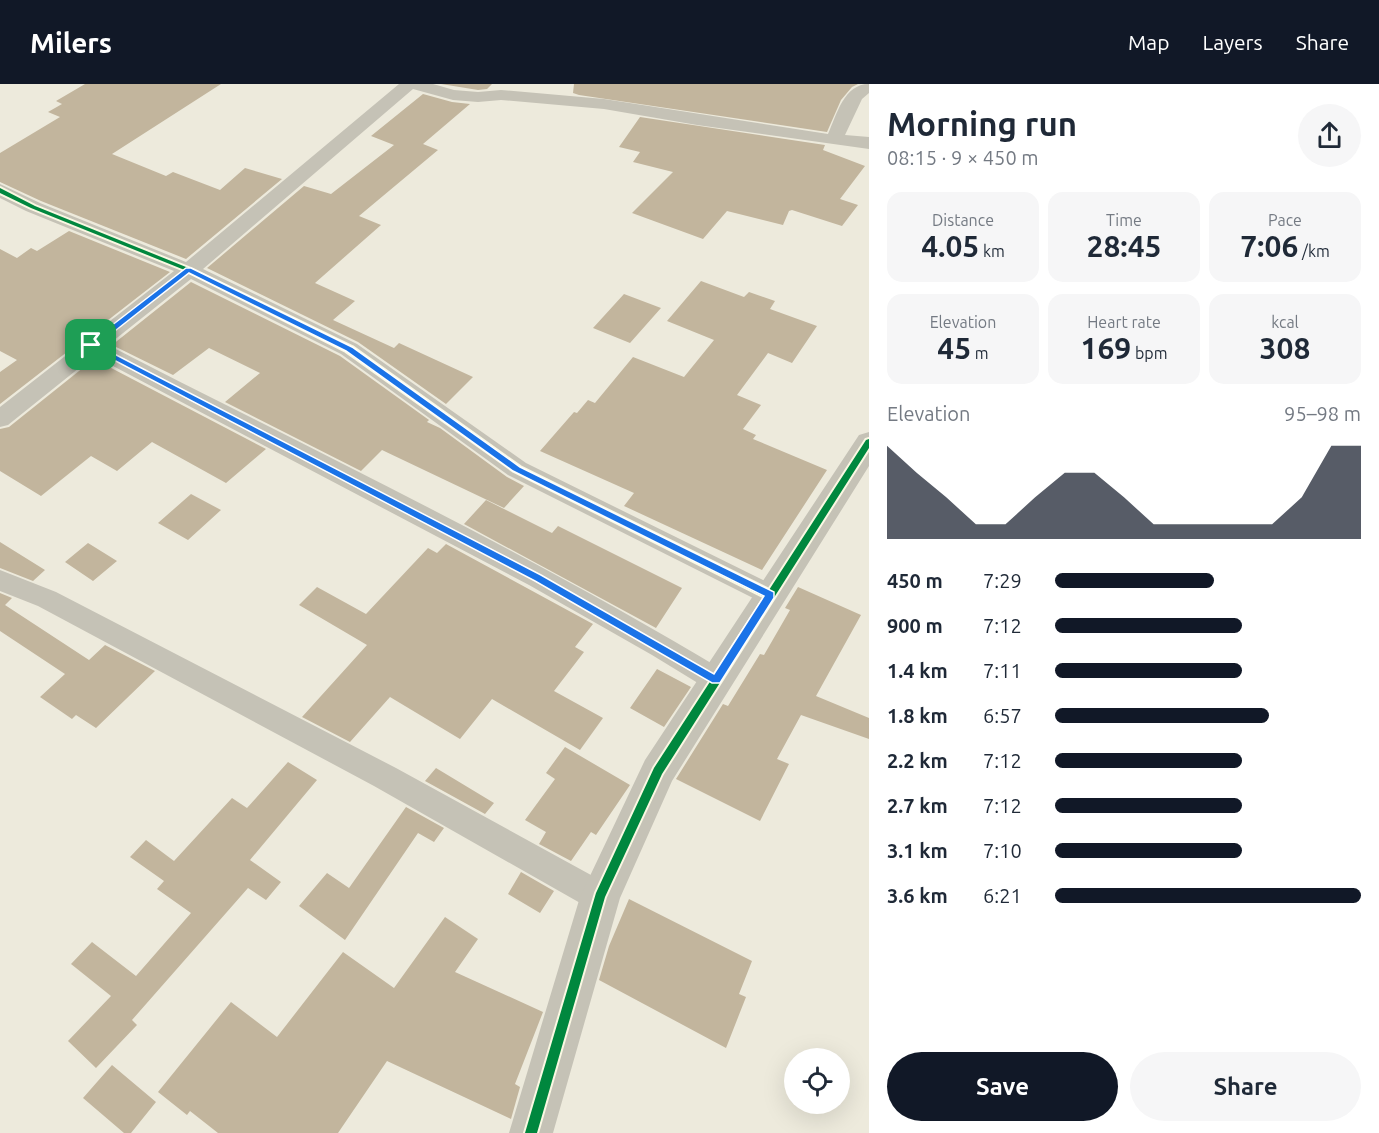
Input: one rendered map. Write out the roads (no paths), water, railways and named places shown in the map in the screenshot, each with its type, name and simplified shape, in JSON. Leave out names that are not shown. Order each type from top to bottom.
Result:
[{"type":"street","points":[[0,419],[189,270],[409,84]]},
{"type":"street","points":[[414,84],[453,95],[478,97],[501,95],[604,104],[834,140],[869,142]]},
{"type":"street","points":[[834,140],[854,96],[869,84]]},
{"type":"street","points":[[0,190],[33,207],[189,270],[349,349],[517,469],[770,595]]},
{"type":"street","points":[[91,345],[538,578],[716,680]]},
{"type":"street","points":[[531,1133],[600,897],[658,771],[869,442]]},
{"type":"street","points":[[0,580],[47,599],[385,777],[600,897]]}]
